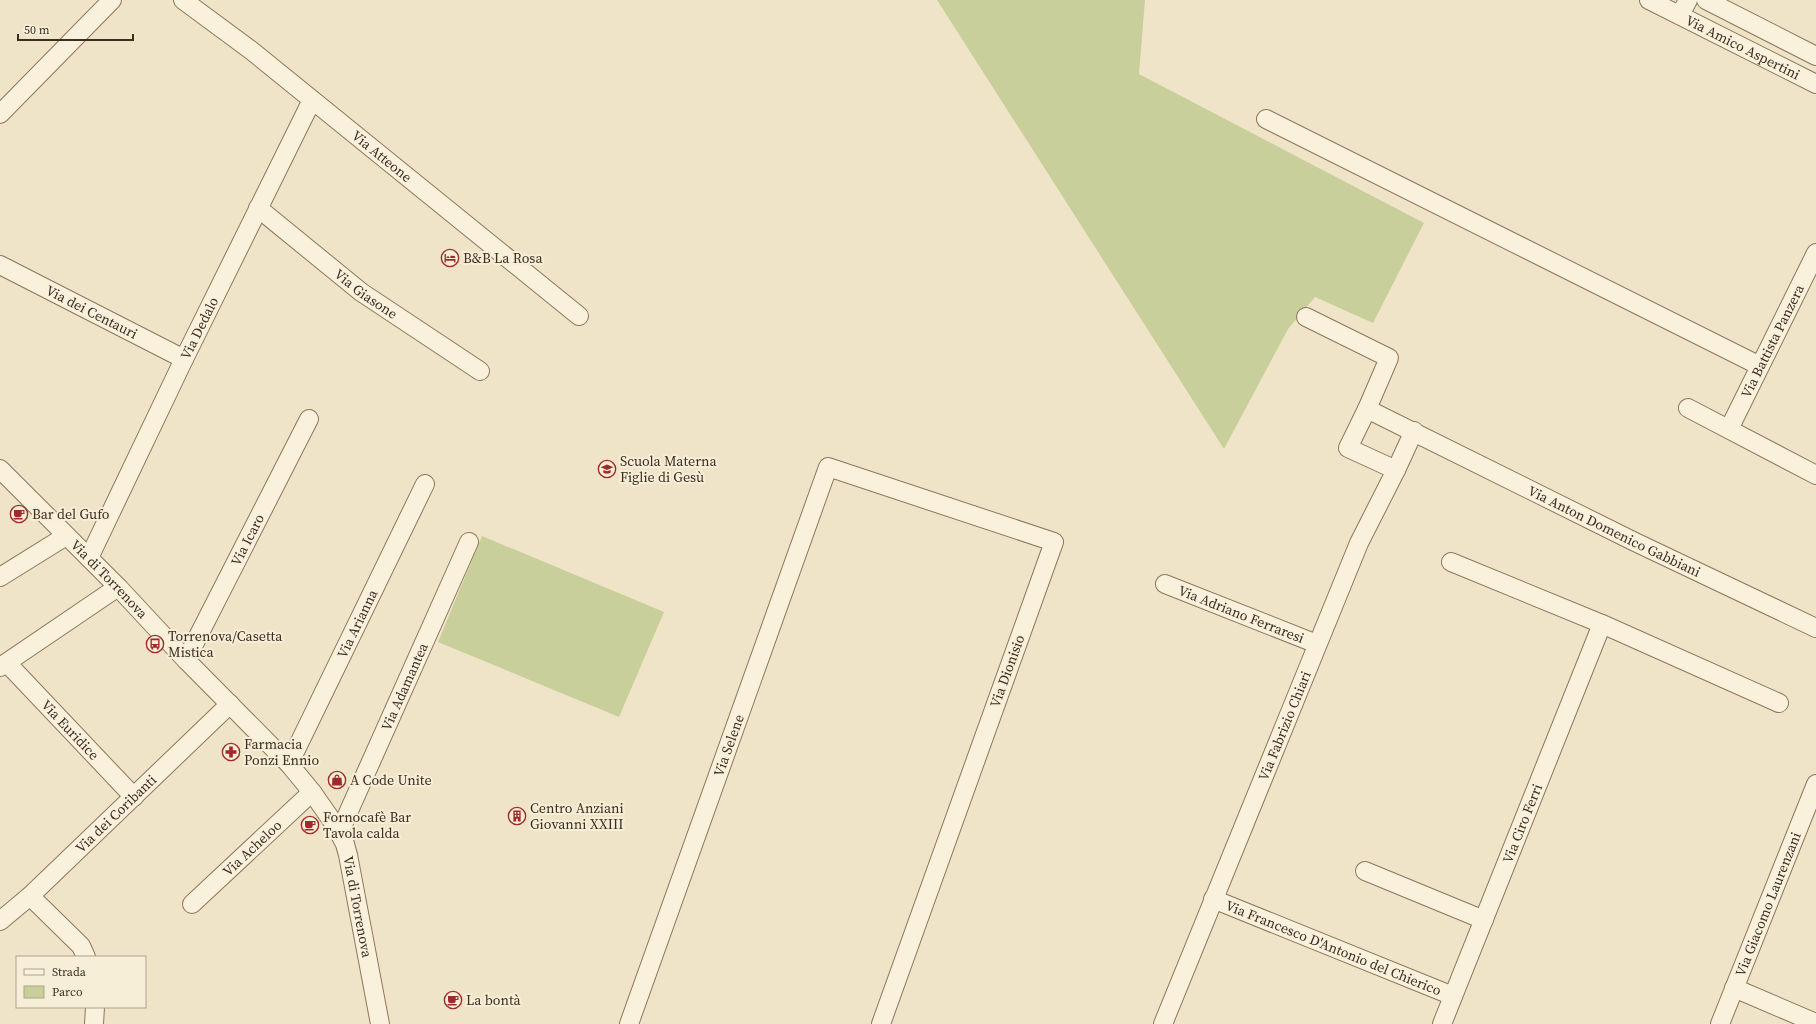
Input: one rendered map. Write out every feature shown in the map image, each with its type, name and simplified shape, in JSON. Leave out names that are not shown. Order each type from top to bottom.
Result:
[{"type":"street","points":[[0,114],[112,0]]},
{"type":"street","name":"Via Atteone","points":[[183,0],[252,50],[579,316]]},
{"type":"street","name":"Via Amico Aspertini","points":[[1649,0],[1684,8],[1816,84]]},
{"type":"street","points":[[1706,0],[1816,56]]},
{"type":"street","name":"Via Dedalo","points":[[89,558],[184,359],[312,100]]},
{"type":"street","points":[[1266,119],[1760,366]]},
{"type":"street","name":"Via Giasone","points":[[258,208],[361,292],[480,371]]},
{"type":"street","name":"Via Battista Panzera","points":[[1729,429],[1816,253]]},
{"type":"street","name":"Via dei Centauri","points":[[0,265],[184,359]]},
{"type":"street","points":[[1306,317],[1389,358],[1348,448],[1396,470]]},
{"type":"street","points":[[1688,408],[1816,475]]},
{"type":"street","name":"Via Anton Domenico Gabbiani","points":[[1367,409],[1628,538],[1816,628]]},
{"type":"street","name":"Via Icaro","points":[[186,660],[309,419]]},
{"type":"street","name":"Via Fabrizio Chiari","points":[[1163,1024],[1359,543],[1414,431]]},
{"type":"street","name":"Via Selene","points":[[629,1024],[828,467]]},
{"type":"street","name":"Via Dionisio","points":[[828,467],[1054,542],[881,1024]]},
{"type":"street","name":"Via di Torrenova","points":[[0,469],[118,587],[186,660],[288,764],[312,792],[340,832],[348,855],[380,1024]]},
{"type":"street","name":"Via Arianna","points":[[288,764],[425,484]]},
{"type":"street","points":[[0,577],[66,536]]},
{"type":"street","name":"Via Adamantea","points":[[340,832],[469,542]]},
{"type":"street","points":[[1451,562],[1602,624],[1779,703]]},
{"type":"street","name":"Via Adriano Ferraresi","points":[[1165,584],[1317,644]]},
{"type":"street","points":[[3,665],[118,587]]},
{"type":"street","name":"Via Ciro Ferri","points":[[1442,1024],[1602,624]]},
{"type":"street","name":"Via Euridice","points":[[3,665],[134,797]]},
{"type":"street","name":"Via dei Coribanti","points":[[0,921],[30,896],[230,704]]},
{"type":"street","name":"Via Giacomo Laurenzani","points":[[1720,1024],[1816,784]]},
{"type":"street","name":"Via Acheloo","points":[[192,904],[312,792]]},
{"type":"street","points":[[1365,871],[1484,920]]},
{"type":"street","points":[[30,896],[81,946],[86,956]]},
{"type":"street","name":"Via Francesco D'Antonio del Chierico","points":[[1213,899],[1453,996]]},
{"type":"street","points":[[1734,988],[1816,1023]]},
{"type":"street","points":[[94,1024],[95,1008]]},
{"type":"green space","points":[[937,0],[1145,0],[1139,74],[1424,223],[1373,323],[1315,297],[1288,329],[1224,449]]},
{"type":"green space","points":[[482,536],[664,612],[619,717],[438,642]]},
{"type":"place","name":"B&B La Rosa","points":[[450,258]]},
{"type":"place","name":"Scuola Materna Figlie di Gesù","points":[[607,469]]},
{"type":"place","name":"Bar del Gufo","points":[[19,514]]},
{"type":"place","name":"Torrenova/Casetta Mistica","points":[[155,644]]},
{"type":"place","name":"Farmacia Ponzi Ennio","points":[[231,752]]},
{"type":"place","name":"A Code Unite","points":[[337,780]]},
{"type":"place","name":"Centro Anziani Giovanni XXIII","points":[[517,816]]},
{"type":"place","name":"Fornocafè Bar Tavola calda","points":[[310,825]]},
{"type":"place","name":"La bontà","points":[[453,1000]]}]
